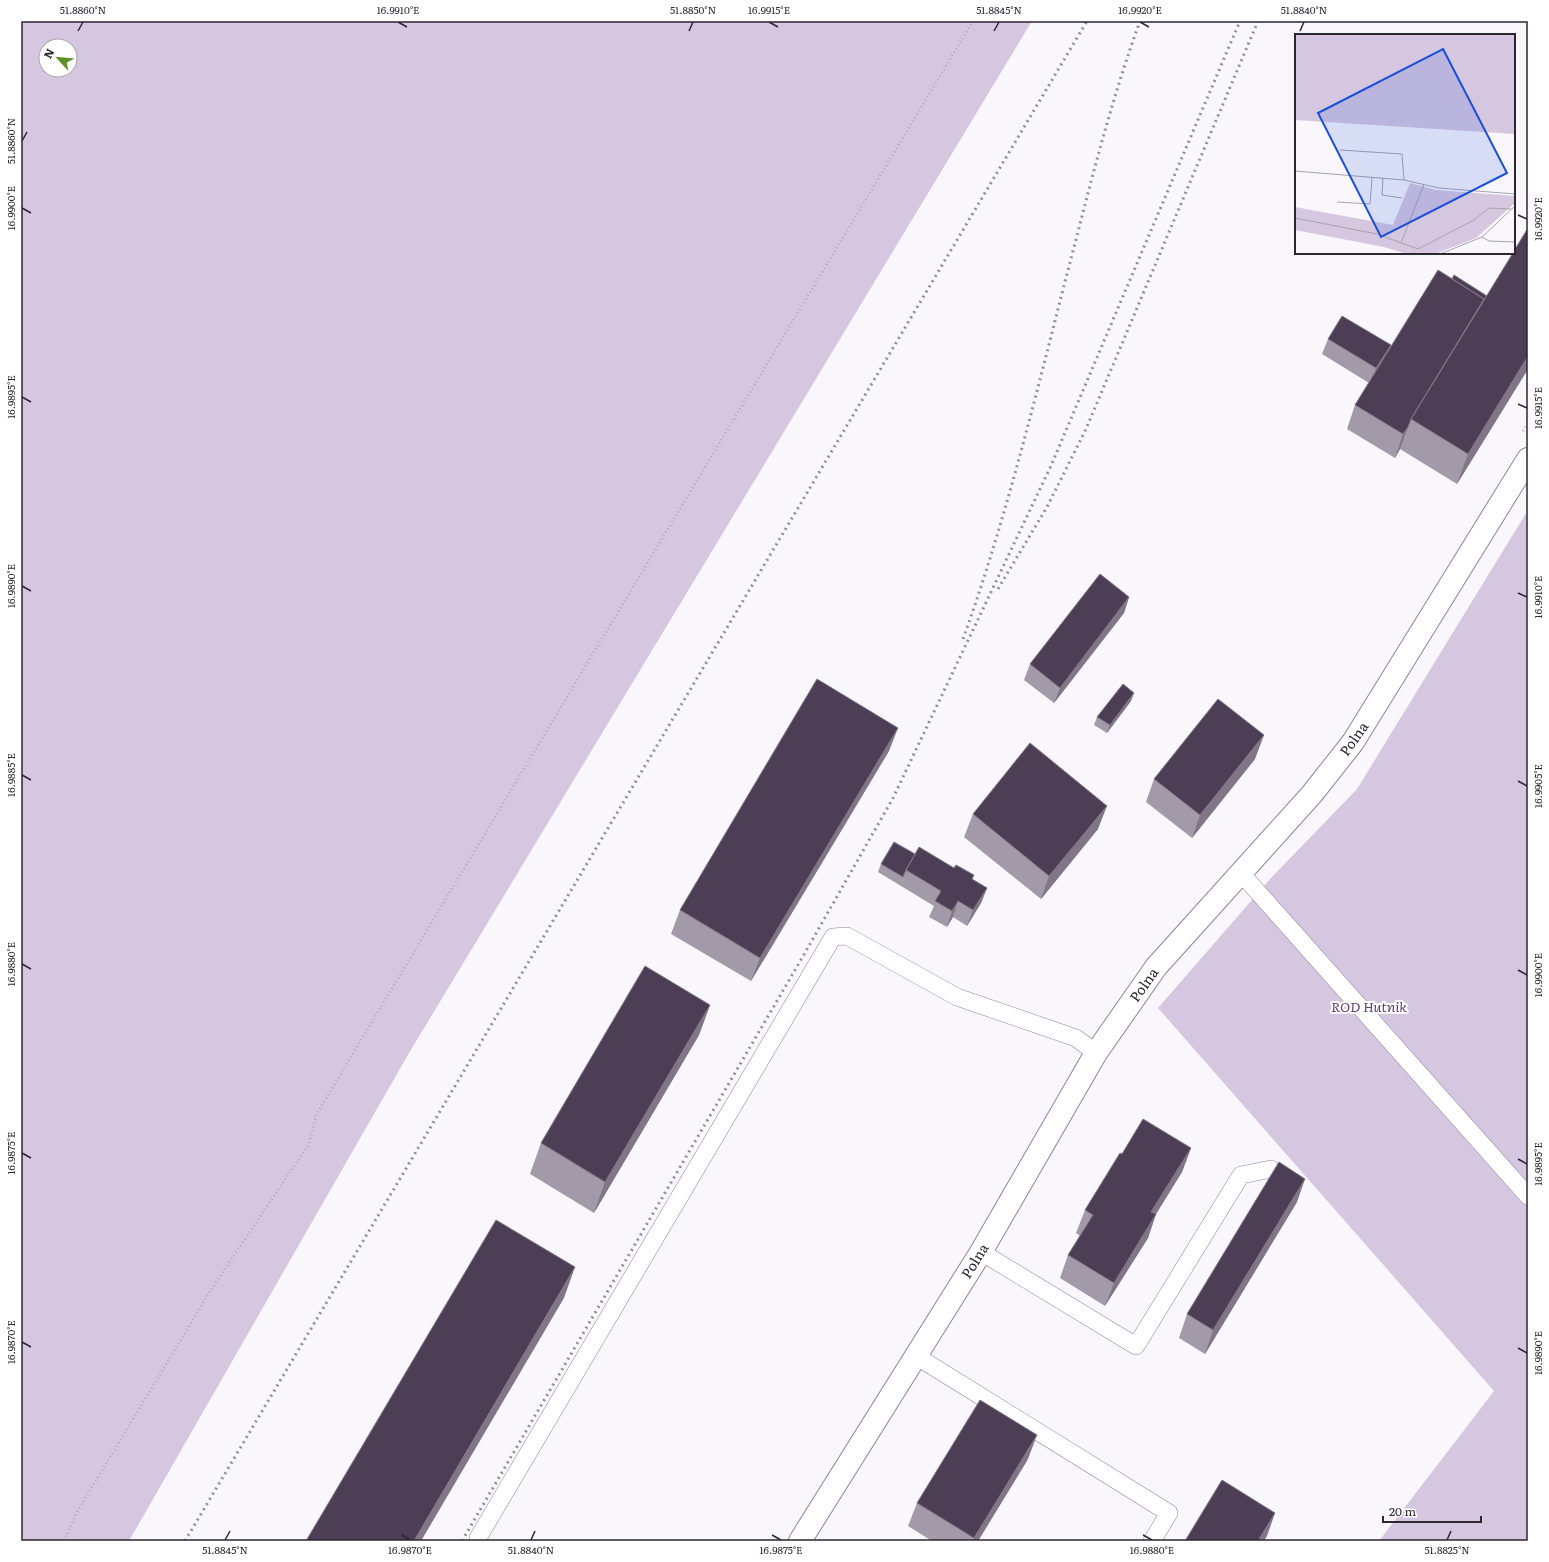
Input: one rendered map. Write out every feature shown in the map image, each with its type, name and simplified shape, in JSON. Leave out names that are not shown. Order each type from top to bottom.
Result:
[{"type":"street","name":"Polna","points":[[800,1541],[981,1252],[1096,1053],[1156,966],[1312,794],[1353,742],[1528,459]]},
{"type":"lane","points":[[1240,872],[1528,1196]]},
{"type":"lane","points":[[478,1538],[833,937],[847,936],[957,997],[1076,1038],[1096,1053]]},
{"type":"lane","points":[[981,1252],[1136,1346],[1241,1175],[1271,1169]]},
{"type":"lane","points":[[916,1356],[1169,1513],[1152,1541]]},
{"type":"path","points":[[64,1541],[77,1512],[209,1294],[309,1144],[316,1115],[973,21]]},
{"type":"green space","points":[[21,21],[1032,21],[409,1053],[129,1541],[21,1541]]},
{"type":"green space","name":"ROD Hutnik","points":[[1528,510],[1528,1541],[1379,1541],[1494,1391],[1158,1008],[1271,878],[1357,789]]},
{"type":"building","points":[[1528,228],[1528,356],[1468,454],[1411,419],[1512,254],[1515,254],[1515,249]]},
{"type":"building","points":[[1438,270],[1484,299],[1403,434],[1355,405]]},
{"type":"building","points":[[1454,275],[1487,296],[1484,299],[1452,279]]},
{"type":"building","points":[[1342,316],[1391,345],[1376,368],[1328,339]]},
{"type":"building","points":[[1100,574],[1129,597],[1060,688],[1030,664]]},
{"type":"building","points":[[817,679],[898,728],[760,958],[680,910]]},
{"type":"building","points":[[1123,684],[1134,693],[1110,725],[1097,717]]},
{"type":"building","points":[[1218,699],[1264,735],[1200,815],[1154,779]]},
{"type":"building","points":[[1030,743],[1107,806],[1049,876],[973,814]]},
{"type":"building","points":[[894,842],[915,854],[903,877],[881,864]]},
{"type":"building","points":[[919,847],[954,868],[956,865],[974,875],[972,879],[987,888],[973,910],[958,901],[952,911],[935,901],[941,891],[906,870]]},
{"type":"building","points":[[645,966],[710,1005],[605,1182],[541,1143]]},
{"type":"building","points":[[1143,1119],[1191,1148],[1151,1212],[1156,1214],[1114,1283],[1068,1255],[1093,1215],[1085,1210]]},
{"type":"building","points":[[1279,1162],[1305,1179],[1213,1330],[1187,1314]]},
{"type":"building","points":[[496,1220],[575,1267],[414,1541],[306,1541]]},
{"type":"building","points":[[980,1400],[1037,1435],[974,1538],[917,1503]]},
{"type":"building","points":[[1222,1480],[1275,1513],[1258,1541],[1185,1541]]},
{"type":"railway","points":[[185,1541],[1087,21]]},
{"type":"railway","points":[[963,639],[1011,488],[1099,152],[1122,73],[1140,21]]},
{"type":"railway","points":[[462,1541],[802,958],[893,798],[1050,468],[1240,21]]},
{"type":"railway","points":[[998,589],[1047,507],[1086,429],[1258,21]]}]
